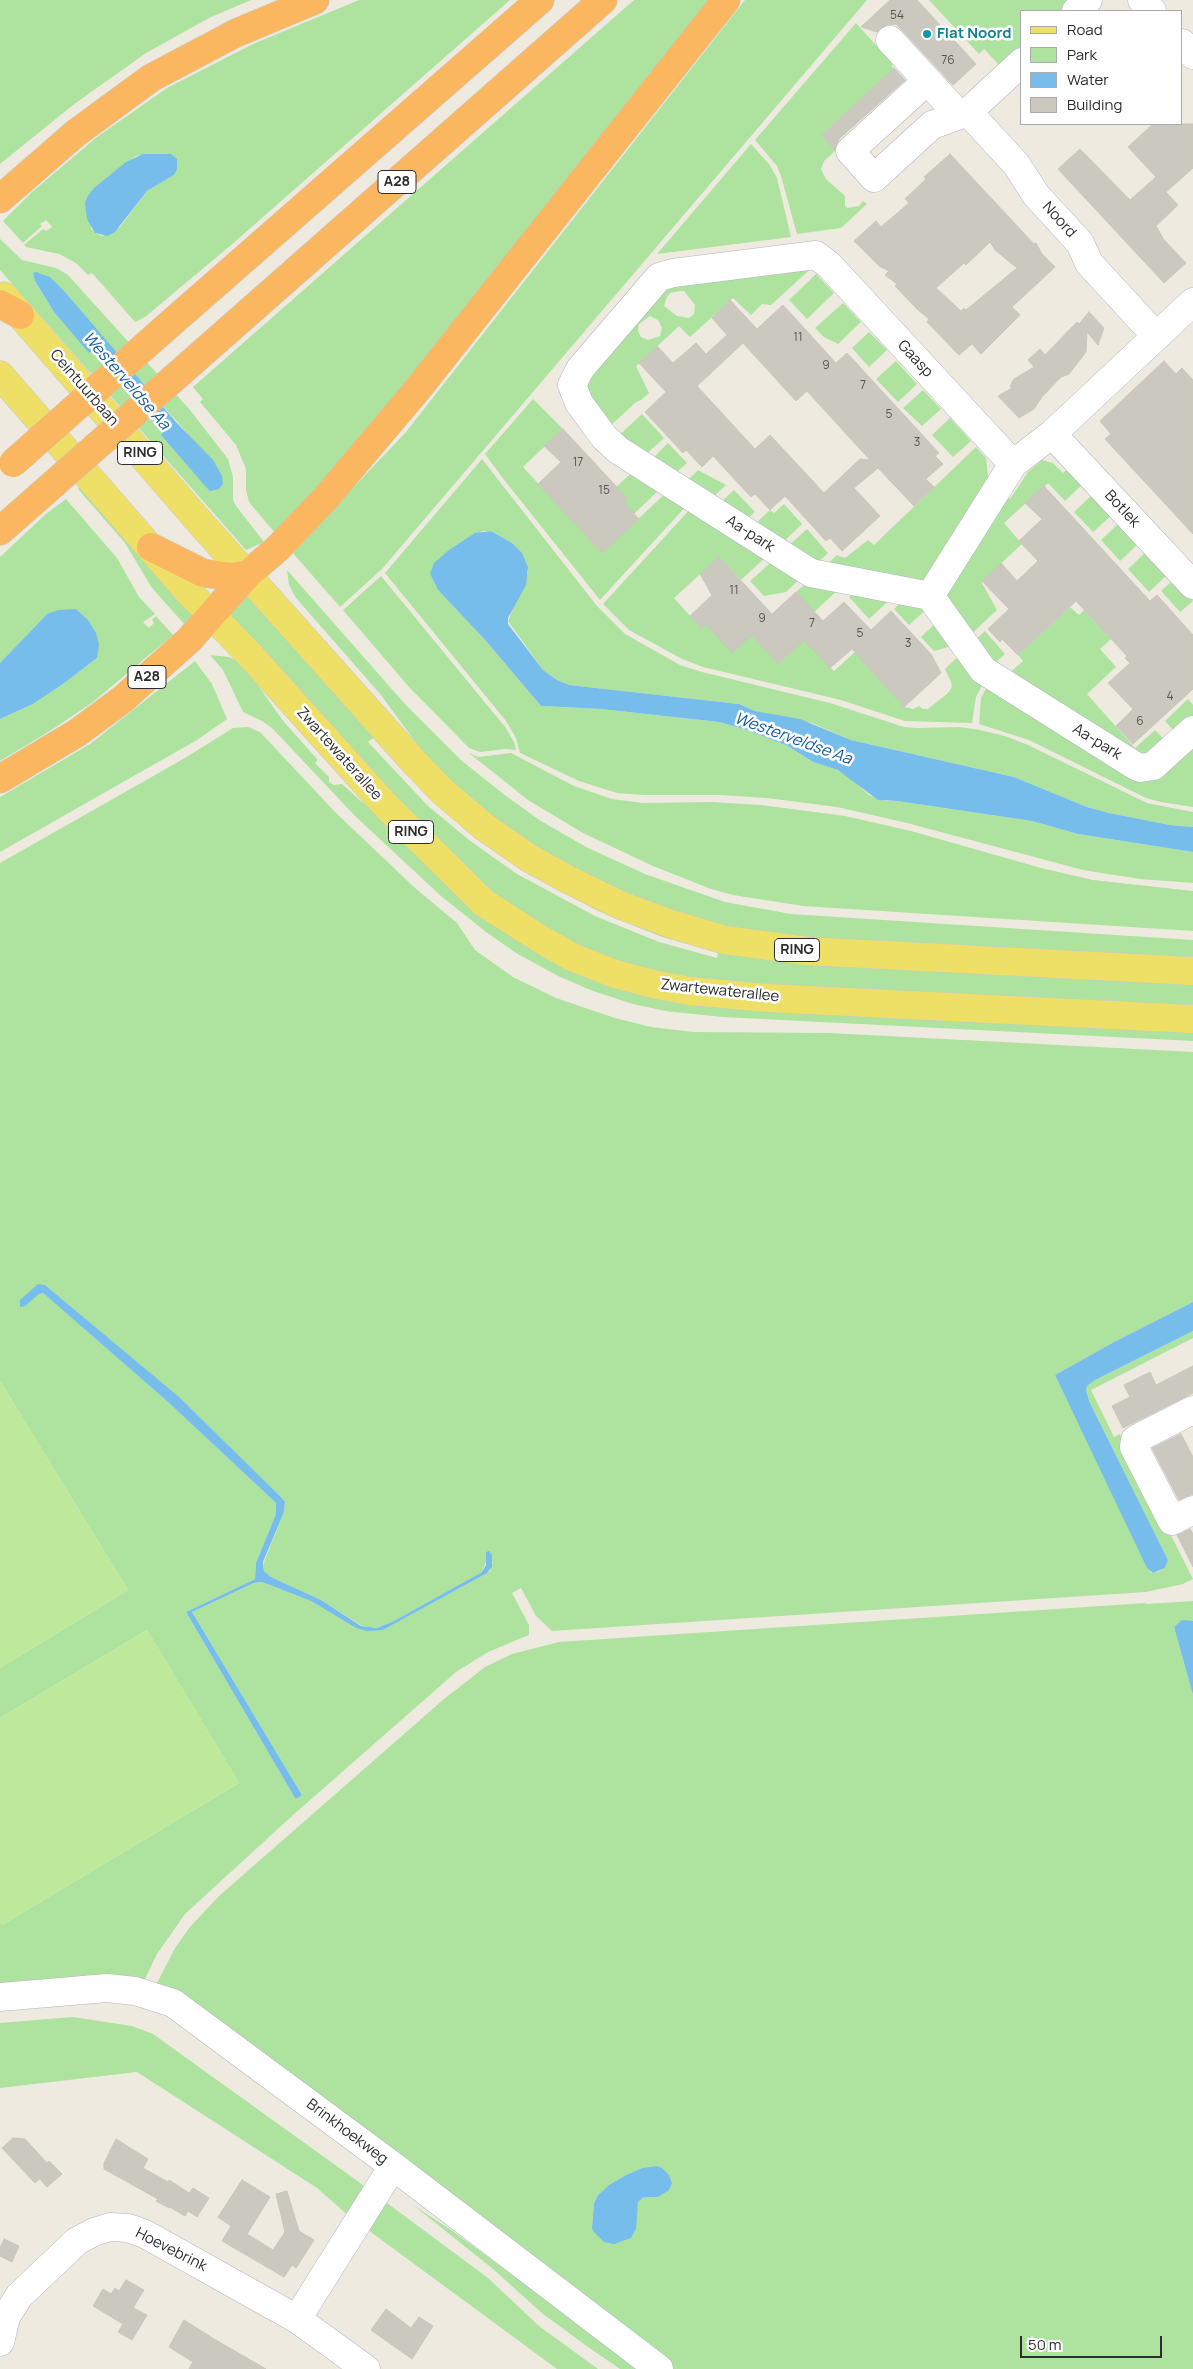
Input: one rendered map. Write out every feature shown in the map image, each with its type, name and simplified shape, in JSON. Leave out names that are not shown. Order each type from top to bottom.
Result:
[{"type":"highway","points":[[0,199],[76,133],[151,78],[236,33],[315,0]]},
{"type":"highway","name":"A28","points":[[6,468],[540,0]]},
{"type":"highway","name":"A28","points":[[0,531],[603,0]]},
{"type":"highway","name":"A28","points":[[0,779],[77,733],[124,699],[189,640],[248,574],[277,549],[370,448],[726,0]]},
{"type":"highway","points":[[151,547],[203,572],[231,577],[248,574]]},
{"type":"main road","name":"Ceintuurbaan","points":[[0,292],[10,310],[248,574]]},
{"type":"main road","name":"RING","points":[[0,375],[211,615]]},
{"type":"main road","name":"RING","points":[[248,574],[388,734],[459,807],[529,858],[568,880],[620,905],[671,924],[725,940],[807,952],[1193,971]]},
{"type":"main road","name":"Zwartewaterallee","points":[[211,615],[386,806],[466,887],[504,918],[572,957],[615,974],[657,985],[719,994],[1193,1019]]},
{"type":"street","points":[[1077,10],[1088,0]]},
{"type":"street","points":[[1142,0],[1151,10]]},
{"type":"street","name":"Noord","points":[[890,40],[963,114],[1016,164],[1036,195],[1080,243],[1089,263],[1156,336]]},
{"type":"street","points":[[1183,44],[1193,55]]},
{"type":"street","points":[[918,89],[850,151],[874,178],[932,126],[963,114],[1020,64]]},
{"type":"street","name":"Gaasp","points":[[816,255],[829,265],[1013,464]]},
{"type":"street","name":"Aa-park","points":[[816,255],[683,272],[659,277],[580,369],[572,381],[574,395],[604,437],[618,450],[811,573],[930,596],[983,670],[1134,765],[1140,768],[1153,766],[1193,730]]},
{"type":"street","points":[[930,596],[1013,464],[1052,434],[1156,336],[1189,314]]},
{"type":"street","name":"Botlek","points":[[1052,434],[1193,585]]},
{"type":"street","points":[[1193,1410],[1135,1440],[1134,1447],[1172,1521],[1193,1510]]},
{"type":"street","name":"Brinkhoekweg","points":[[0,1997],[108,1988],[135,1991],[173,2003],[393,2166],[659,2369]]},
{"type":"street","points":[[297,2319],[393,2166]]},
{"type":"street","name":"Hoevebrink","points":[[0,2342],[6,2317],[19,2296],[77,2241],[94,2232],[110,2227],[128,2228],[145,2234],[297,2319],[366,2369]]},
{"type":"green space","points":[[0,0],[251,0],[209,18],[146,53],[73,105],[0,164]]},
{"type":"green space","points":[[359,0],[510,0],[230,246],[145,317],[135,322],[92,273],[88,275],[76,263],[59,254],[24,245],[43,229],[46,231],[52,227],[46,220],[23,243],[3,221],[32,192],[97,137],[167,88],[253,44]],"holes":[[[160,154],[174,175],[147,191],[120,227],[102,236],[95,233],[91,228],[105,180],[136,156]]]},
{"type":"green space","points":[[634,0],[718,0],[354,450],[275,533],[249,502],[246,490],[246,469],[236,445],[200,402],[203,399],[193,387]]},
{"type":"green space","points":[[745,0],[867,0],[382,569],[340,607],[292,552],[406,432]]},
{"type":"green space","points":[[929,0],[1077,0],[1065,10],[1020,10],[1020,52],[1002,68],[984,49],[979,54]]},
{"type":"green space","points":[[856,23],[883,53],[896,62],[892,65],[893,69],[822,135],[836,150],[824,161],[821,169],[826,179],[845,196],[845,206],[847,208],[859,206],[863,201],[867,204],[841,228],[797,234],[777,166],[755,140]]},
{"type":"green space","points":[[751,144],[769,164],[777,178],[791,237],[657,254]]},
{"type":"green space","points":[[0,239],[22,260],[56,268],[68,275],[190,410],[228,459],[233,477],[233,500],[264,542],[246,550],[0,270]],"holes":[[[35,281],[66,293],[106,342],[187,433],[211,491],[161,435],[163,433],[54,312]]]},
{"type":"green space","points":[[816,264],[771,305],[762,304],[751,315],[733,298],[690,337],[679,326],[636,366],[649,393],[636,402],[607,429],[582,378],[659,285]],"holes":[[[684,291],[695,305],[694,314],[689,318],[677,316],[664,306],[670,293]],[[650,316],[658,320],[662,328],[660,336],[648,340],[641,337],[638,331],[639,324]]]},
{"type":"green space","points":[[816,274],[834,293],[807,319],[789,300]]},
{"type":"green space","points":[[843,303],[861,322],[838,344],[824,337],[815,328]]},
{"type":"green space","points":[[869,332],[887,350],[869,367],[852,348]]},
{"type":"green space","points":[[896,361],[917,384],[898,402],[876,379]]},
{"type":"green space","points":[[923,390],[941,409],[922,426],[903,408]]},
{"type":"green space","points":[[533,399],[563,429],[523,467],[602,553],[669,490],[689,503],[600,600],[485,454]]},
{"type":"green space","points":[[642,414],[664,438],[643,457],[615,439]]},
{"type":"green space","points":[[950,418],[971,441],[953,457],[932,435]]},
{"type":"green space","points":[[668,443],[687,463],[672,476],[649,462]]},
{"type":"green space","points":[[976,447],[986,458],[988,477],[995,482],[928,581],[822,569],[837,555],[845,558],[868,540],[874,545]]},
{"type":"green space","points":[[482,459],[597,606],[625,634],[680,665],[830,703],[904,727],[959,727],[1005,736],[1028,745],[1147,803],[1193,812],[1193,827],[1170,825],[1109,813],[1087,807],[1014,777],[851,740],[812,723],[755,711],[739,704],[568,685],[543,670],[508,621],[528,572],[527,564],[512,543],[491,531],[483,531],[449,550],[430,574],[438,590],[486,641],[541,706],[601,709],[719,722],[747,730],[788,746],[813,762],[838,770],[869,795],[885,801],[897,801],[1032,821],[1078,834],[1193,852],[1193,883],[1140,879],[1083,870],[907,823],[837,807],[767,798],[720,795],[617,793],[579,781],[520,753],[516,738],[506,721],[385,573]]},
{"type":"green space","points":[[1042,460],[1053,463],[1063,473],[1069,467],[1084,483],[1065,501],[1048,483],[1004,523],[1022,544],[983,580],[982,583],[997,610],[968,637],[943,592],[1003,495],[1010,499],[1028,472]]},
{"type":"green space","points":[[636,469],[663,486],[634,514],[624,503],[628,499],[616,487]]},
{"type":"green space","points":[[698,470],[726,485],[710,500],[684,484]]},
{"type":"green space","points":[[84,484],[197,614],[185,625],[152,588],[125,543],[78,489]]},
{"type":"green space","points":[[734,490],[755,512],[744,522],[718,505]]},
{"type":"green space","points":[[1093,494],[1113,514],[1093,532],[1074,512]]},
{"type":"green space","points":[[66,499],[117,558],[139,597],[155,614],[143,622],[149,628],[154,623],[152,620],[156,616],[173,635],[93,702],[0,761],[0,719],[33,704],[97,658],[47,614],[0,663],[0,557],[46,514]]},
{"type":"green space","points":[[784,504],[802,524],[780,545],[752,527],[770,510],[774,513]]},
{"type":"green space","points":[[693,506],[769,554],[741,580],[719,557],[674,598],[701,628],[706,623],[752,635],[778,664],[804,639],[834,671],[855,652],[904,707],[913,709],[919,706],[923,709],[928,709],[948,693],[952,687],[945,669],[962,653],[985,680],[976,697],[972,723],[905,721],[841,700],[703,667],[682,659],[629,630],[603,604]]},
{"type":"green space","points":[[1120,522],[1139,543],[1120,561],[1101,540]]},
{"type":"green space","points":[[807,529],[828,553],[814,566],[786,548]]},
{"type":"green space","points":[[1147,551],[1168,574],[1149,592],[1128,569]]},
{"type":"green space","points":[[776,558],[803,576],[786,592],[764,596],[750,581]]},
{"type":"green space","points":[[287,570],[405,704],[462,761],[541,821],[586,847],[645,874],[725,902],[791,914],[1193,940],[1193,960],[774,938],[668,913],[560,865],[479,809],[422,751],[381,695],[296,598],[289,585]]},
{"type":"green space","points":[[381,576],[506,728],[515,744],[516,750],[506,749],[480,752],[469,748],[409,687],[343,610]]},
{"type":"green space","points":[[811,579],[842,586],[810,616],[796,592]]},
{"type":"green space","points":[[1173,580],[1193,601],[1180,612],[1161,591]]},
{"type":"green space","points":[[858,588],[895,595],[869,619],[849,597]]},
{"type":"green space","points":[[247,592],[371,729],[642,924],[1193,980],[1193,1008],[704,983],[602,958],[503,903],[452,859],[230,613]],"holes":[[[373,738],[431,800],[473,836],[520,869],[598,911],[662,937],[718,952],[717,958],[659,942],[595,916],[517,874],[469,840],[427,805],[368,742]]]},
{"type":"green space","points":[[906,597],[929,607],[909,625],[894,609]]},
{"type":"green space","points":[[1070,607],[1079,615],[1084,610],[1111,639],[1100,649],[1116,667],[1087,694],[1135,748],[1155,730],[1169,744],[1150,759],[1006,676],[1023,661],[1018,655]]},
{"type":"green space","points":[[939,620],[955,645],[934,651],[921,637]]},
{"type":"green space","points":[[985,631],[1005,654],[991,667],[971,644]]},
{"type":"green space","points":[[210,655],[229,657],[240,662],[284,722],[318,760],[315,763],[329,777],[329,782],[334,785],[342,784],[400,836],[571,966],[1193,1028],[1193,1041],[723,1017],[665,1011],[633,1004],[593,991],[560,977],[516,953],[441,896],[355,816],[272,728],[243,712],[223,670]]},
{"type":"green space","points":[[195,661],[212,684],[227,719],[197,740],[0,852],[0,797],[90,744]]},
{"type":"green space","points":[[989,683],[1126,771],[1193,741],[1193,807],[1146,798],[1029,740],[979,724],[981,698]]},
{"type":"green space","points":[[1188,699],[1193,705],[1193,721],[1178,735],[1165,721]]},
{"type":"green space","points":[[248,727],[260,732],[336,813],[415,888],[457,923],[475,950],[513,977],[556,998],[615,1018],[651,1027],[693,1032],[830,1033],[1193,1052],[1193,1302],[1114,1342],[1055,1375],[1151,1573],[1158,1572],[1163,1569],[1168,1560],[1090,1403],[1086,1391],[1087,1386],[1095,1380],[1193,1331],[1193,1338],[1091,1390],[1114,1437],[1120,1434],[1193,1579],[1183,1584],[1146,1592],[552,1631],[536,1616],[521,1588],[512,1593],[529,1625],[529,1635],[488,1652],[456,1672],[292,1816],[185,1914],[157,1954],[145,1979],[0,1989],[0,1922],[2,1925],[239,1783],[147,1630],[0,1718],[0,1668],[128,1590],[0,1381],[0,863],[185,758],[233,728]],"holes":[[[45,1285],[179,1398],[285,1503],[284,1512],[264,1562],[264,1571],[271,1577],[321,1600],[362,1626],[377,1628],[394,1621],[482,1572],[486,1562],[493,1562],[490,1571],[383,1630],[356,1628],[311,1601],[262,1582],[254,1583],[192,1612],[302,1795],[298,1798],[295,1798],[186,1612],[255,1579],[256,1563],[276,1514],[276,1503],[168,1402],[43,1293],[39,1294]]]},
{"type":"green space","points":[[469,753],[478,757],[511,753],[574,786],[612,799],[643,803],[712,802],[761,805],[845,816],[911,831],[1041,868],[1093,880],[1193,891],[1193,931],[803,906],[733,895],[711,889],[653,866],[583,833],[528,800]]},
{"type":"green space","points":[[0,1381],[128,1590],[0,1668]]},
{"type":"green space","points":[[1193,1601],[1193,1621],[1174,1627],[1193,1695],[1193,2369],[674,2369],[609,2318],[154,1989],[175,1948],[190,1927],[219,1896],[444,1699],[485,1667],[512,1654],[559,1642]],"holes":[[[656,2166],[658,2197],[644,2197],[638,2202],[636,2211],[592,2228],[594,2203],[598,2195],[609,2185],[626,2175],[642,2168]]]},
{"type":"green space","points":[[147,1630],[239,1783],[2,1925],[0,1922],[0,1718]]},
{"type":"green space","points":[[73,2017],[132,2026],[153,2034],[363,2185],[365,2196],[350,2217],[317,2188],[137,2072],[0,2088],[0,2023]]},
{"type":"green space","points":[[387,2203],[488,2278],[539,2326],[598,2369],[557,2369],[364,2227]]},
{"type":"green space","points":[[413,2205],[451,2230],[641,2369],[620,2369],[588,2347],[543,2314],[493,2269]]},
{"type":"water","points":[[143,154],[171,154],[177,159],[177,169],[174,175],[147,191],[115,232],[108,236],[95,233],[87,219],[85,203],[87,197],[94,188],[126,162]]},
{"type":"water","name":"Westerveldse Aa","points":[[36,272],[50,277],[66,293],[176,422],[213,460],[222,476],[223,484],[219,489],[210,491],[206,487],[161,435],[163,432],[92,351],[89,353],[54,312],[35,281],[33,273]]},
{"type":"water","name":"Westerveldse Aa","points":[[491,531],[512,543],[522,553],[528,567],[526,585],[508,618],[508,624],[543,670],[557,680],[569,685],[739,704],[755,711],[800,719],[851,740],[1014,777],[1087,807],[1170,825],[1193,827],[1193,852],[1078,834],[1032,821],[897,801],[878,800],[838,770],[813,762],[788,746],[747,730],[719,722],[601,709],[541,706],[486,641],[438,590],[430,574],[434,563],[449,550],[475,533]]},
{"type":"water","points":[[76,609],[88,620],[96,633],[99,644],[97,658],[33,704],[0,719],[0,663],[47,614],[58,610]]},
{"type":"water","points":[[38,1284],[45,1285],[179,1397],[285,1502],[284,1512],[263,1562],[264,1571],[271,1577],[321,1600],[361,1626],[377,1628],[394,1621],[482,1572],[486,1565],[486,1552],[489,1551],[492,1555],[492,1567],[487,1573],[383,1630],[367,1631],[356,1628],[311,1601],[262,1582],[254,1583],[192,1612],[302,1795],[298,1798],[295,1798],[186,1612],[255,1579],[256,1563],[276,1514],[276,1503],[168,1402],[43,1293],[39,1294],[25,1306],[20,1307],[20,1300]]},
{"type":"water","points":[[1193,1302],[1193,1331],[1095,1380],[1087,1386],[1086,1391],[1090,1403],[1168,1560],[1165,1568],[1153,1573],[1147,1568],[1055,1375],[1114,1342]]},
{"type":"water","points":[[1182,1620],[1193,1621],[1193,1695],[1174,1627]]},
{"type":"water","points":[[656,2166],[662,2168],[669,2175],[672,2183],[669,2190],[658,2197],[644,2197],[638,2202],[636,2229],[631,2238],[614,2244],[604,2242],[592,2228],[594,2203],[598,2195],[609,2185],[626,2175],[642,2168]]},
{"type":"building","name":"Flat Noord","points":[[890,0],[917,0],[976,64],[953,85],[896,24],[886,25],[877,32],[861,27]]},
{"type":"building","points":[[894,68],[905,80],[839,139],[835,150],[822,135]]},
{"type":"building","points":[[1193,124],[1193,168],[1166,192],[1178,205],[1156,226],[1164,240],[1186,263],[1164,283],[1058,169],[1080,149],[1130,200],[1156,177],[1128,147],[1152,125]]},
{"type":"building","points":[[950,154],[1034,244],[1036,243],[1042,254],[1055,267],[1012,307],[1020,315],[981,354],[972,344],[959,355],[927,322],[929,319],[895,286],[897,284],[885,275],[889,271],[879,266],[854,241],[876,221],[881,227],[909,203],[905,199],[926,179],[924,177]],"holes":[[[990,242],[995,250],[1017,268],[966,310],[964,308],[961,311],[936,288],[964,263],[966,265]]]},
{"type":"building","points":[[730,300],[757,329],[783,305],[836,363],[847,353],[939,453],[935,456],[943,464],[926,479],[934,487],[914,506],[878,468],[854,488],[880,516],[842,551],[830,538],[826,541],[785,496],[770,510],[755,494],[751,497],[713,456],[702,467],[686,450],[683,453],[645,412],[666,392],[639,363],[657,346],[673,363],[696,343],[706,354],[727,335],[712,318]],"holes":[[[743,343],[796,401],[807,391],[870,460],[860,459],[824,493],[770,435],[755,449],[697,386]]]},
{"type":"building","points":[[1089,312],[1104,328],[1098,345],[1087,332],[1086,352],[1069,374],[1061,377],[1042,397],[1034,409],[1019,418],[998,396],[1012,388],[1010,386],[1014,379],[1034,367],[1028,360],[1040,349],[1045,355],[1077,322],[1079,324]]},
{"type":"building","points":[[1164,361],[1176,374],[1182,368],[1193,380],[1193,534],[1105,439],[1111,434],[1100,421]]},
{"type":"building","points":[[563,429],[628,499],[624,503],[639,519],[602,553],[538,484],[561,462],[544,446]]},
{"type":"building","points":[[1044,486],[1150,601],[1157,595],[1193,635],[1193,689],[1133,744],[1116,726],[1133,709],[1108,683],[1130,663],[1125,658],[1127,656],[1076,601],[1018,655],[1002,639],[1000,642],[988,629],[1009,609],[982,581],[1001,563],[1017,581],[1038,561],[1019,541],[1042,519],[1025,503]]},
{"type":"building","points":[[719,557],[772,614],[796,592],[823,621],[844,602],[871,630],[891,611],[931,654],[941,673],[904,707],[852,649],[830,668],[804,640],[778,664],[752,635],[732,653],[706,624],[701,628],[690,616],[712,595],[700,574]]},
{"type":"building","points":[[1193,1366],[1193,1393],[1123,1428],[1112,1406],[1130,1397],[1124,1385],[1150,1372],[1156,1385]]},
{"type":"building","points":[[1181,1434],[1193,1457],[1193,1494],[1179,1500],[1152,1448]]},
{"type":"building","points":[[1190,1529],[1193,1534],[1193,1567],[1177,1535]]},
{"type":"building","points":[[13,2138],[25,2139],[47,2163],[49,2161],[62,2174],[47,2187],[40,2179],[35,2183],[2,2148]]},
{"type":"building","points":[[116,2139],[148,2159],[143,2168],[168,2182],[169,2180],[189,2193],[193,2188],[209,2198],[197,2217],[188,2211],[185,2216],[169,2208],[156,2201],[158,2199],[104,2169],[104,2163]]},
{"type":"building","points":[[242,2180],[270,2197],[247,2234],[273,2250],[285,2232],[276,2194],[287,2191],[299,2231],[314,2240],[296,2268],[292,2265],[284,2277],[222,2241],[231,2226],[218,2217]]},
{"type":"building","points":[[4,2239],[19,2246],[12,2262],[0,2256],[0,2248]]},
{"type":"building","points":[[126,2280],[144,2290],[133,2308],[147,2315],[132,2340],[118,2332],[123,2324],[93,2306],[103,2289],[111,2294],[115,2288],[119,2291]]},
{"type":"building","points":[[386,2309],[411,2328],[419,2317],[433,2326],[412,2359],[371,2330]]},
{"type":"building","points":[[184,2320],[266,2369],[189,2369],[193,2362],[169,2347]]},
{"type":"place","name":"Flat Noord","points":[[927,34]]}]
